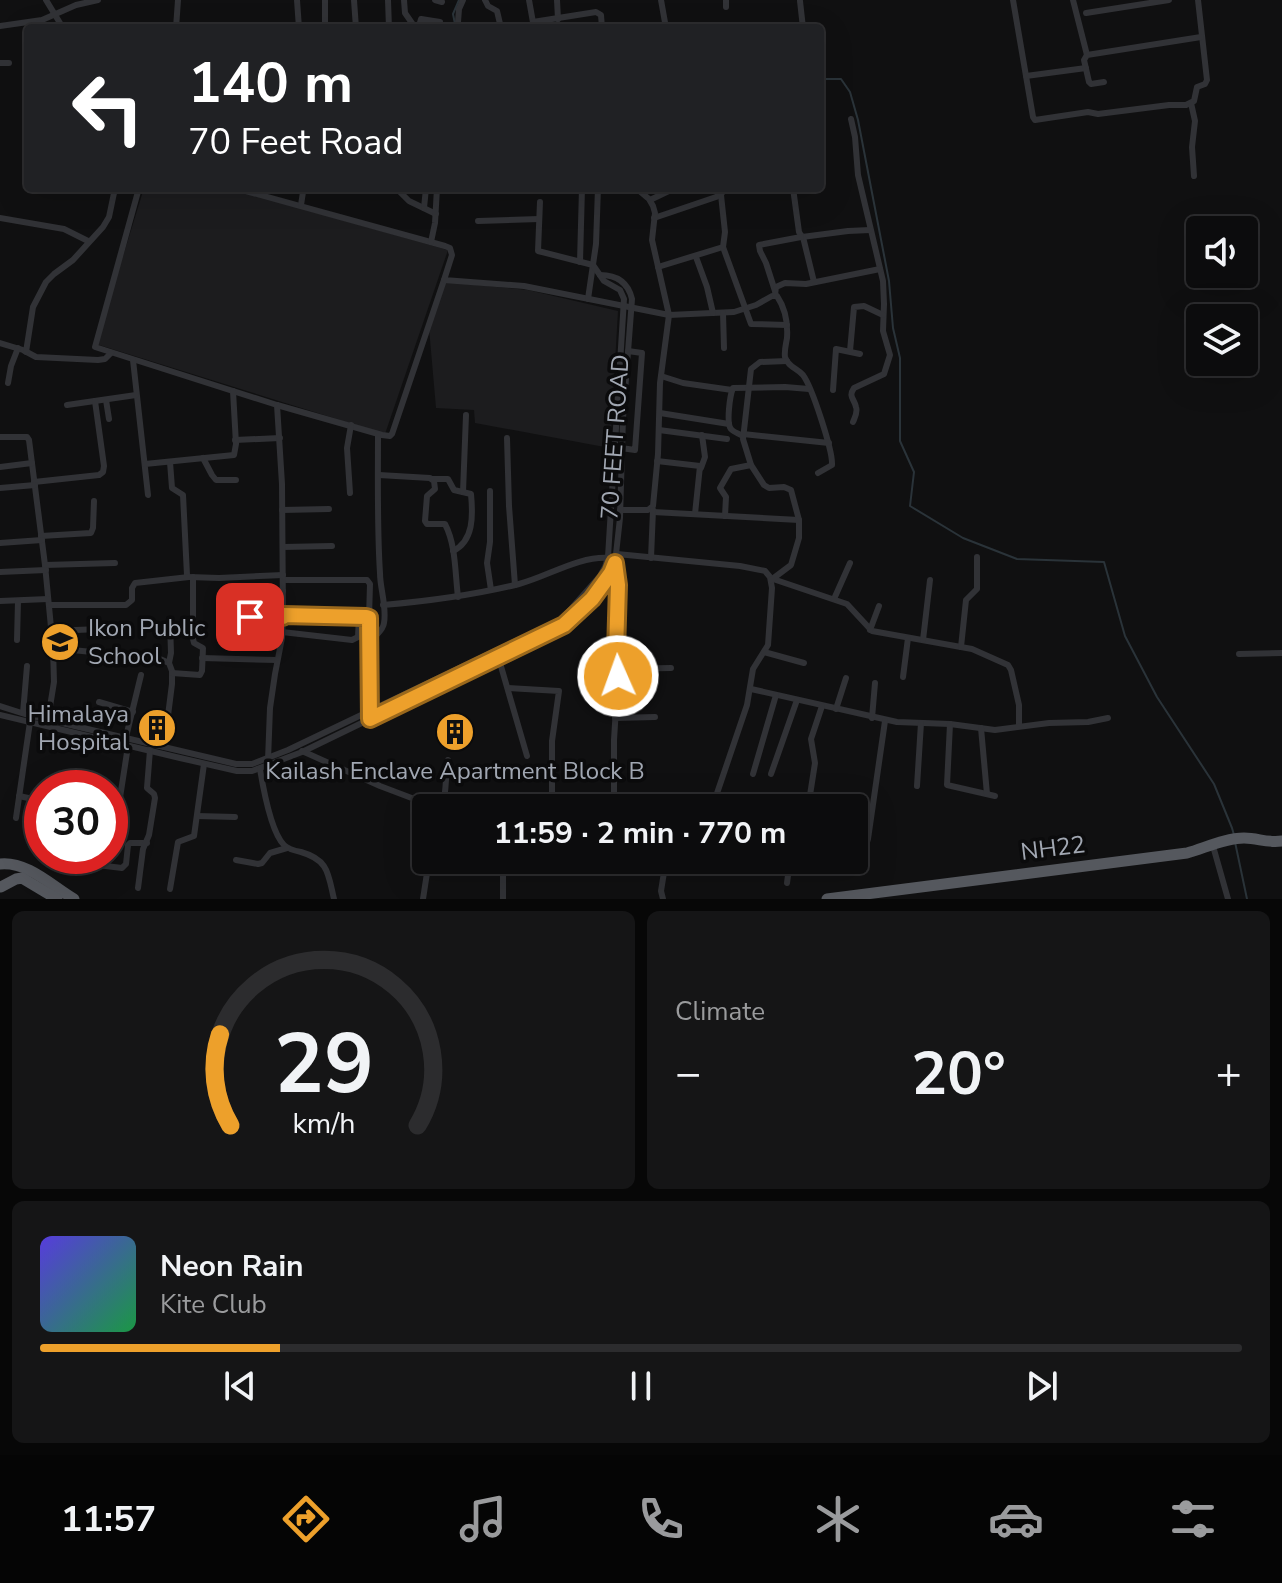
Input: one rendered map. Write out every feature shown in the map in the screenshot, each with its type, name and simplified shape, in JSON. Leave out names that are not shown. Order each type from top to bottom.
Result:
[{"type":"highway","name":"NH22","points":[[827,899],[1141,860],[1187,853],[1242,838],[1282,841]]},
{"type":"highway","points":[[0,864],[9,863],[28,870],[74,899]]},
{"type":"highway","points":[[7,899],[0,886],[22,878],[57,899]]},
{"type":"street","points":[[46,0],[61,24]]},
{"type":"street","points":[[0,26],[37,21],[55,15],[71,3],[98,0]]},
{"type":"street","points":[[176,24],[178,0]]},
{"type":"street","points":[[297,0],[299,24]]},
{"type":"street","points":[[325,0],[325,24]]},
{"type":"street","points":[[354,0],[356,24]]},
{"type":"street","points":[[388,0],[388,24]]},
{"type":"street","points":[[404,0],[404,10],[413,24]]},
{"type":"street","points":[[458,22],[463,0]]},
{"type":"street","points":[[485,0],[488,6],[496,9],[500,24]]},
{"type":"street","points":[[529,0],[534,24]]},
{"type":"street","points":[[557,0],[558,19]]},
{"type":"street","points":[[661,0],[665,24]]},
{"type":"street","points":[[1013,0],[1035,120],[1191,103],[1196,99],[1197,87],[1207,80],[1198,0]]},
{"type":"street","points":[[1073,0],[1087,55],[1084,60],[1090,83],[1104,82]]},
{"type":"street","points":[[1086,13],[1169,0]]},
{"type":"street","points":[[800,1],[803,24]]},
{"type":"street","points":[[538,24],[596,12],[601,15],[602,24]]},
{"type":"street","points":[[420,24],[421,19],[440,22]]},
{"type":"street","points":[[1087,55],[1201,37]]},
{"type":"street","points":[[0,63],[9,63]]},
{"type":"street","points":[[1026,76],[1086,68]]},
{"type":"street","points":[[1191,103],[1195,121],[1192,146],[1194,176]]},
{"type":"street","points":[[851,119],[858,175],[884,291],[883,331],[889,353],[882,375],[852,390],[851,396],[857,409],[853,422]]},
{"type":"street","points":[[8,383],[11,366],[22,350],[33,307],[46,282],[73,260],[103,227],[109,217],[115,192]]},
{"type":"street","points":[[138,192],[94,344],[97,349],[277,405],[378,434],[392,434],[452,251],[445,246],[251,192]]},
{"type":"street","points":[[301,205],[303,192]]},
{"type":"street","points":[[400,192],[409,201],[436,214]]},
{"type":"street","points":[[424,208],[426,192]]},
{"type":"street","points":[[431,242],[437,192]]},
{"type":"street","points":[[580,262],[582,192]]},
{"type":"street","points":[[588,299],[598,192]]},
{"type":"street","points":[[641,192],[650,200],[654,209],[652,240],[669,315],[660,380],[651,558]]},
{"type":"street","points":[[650,200],[667,192]]},
{"type":"street","points":[[654,218],[698,205],[719,192]]},
{"type":"street","points":[[721,192],[725,232],[723,247],[751,324],[787,325]]},
{"type":"street","points":[[794,192],[814,282]]},
{"type":"street","points":[[540,202],[538,251],[593,265],[604,281],[622,292],[628,307]]},
{"type":"street","points":[[0,218],[64,229],[88,241]]},
{"type":"street","points":[[478,221],[539,219]]},
{"type":"street","points":[[787,361],[787,325],[783,306],[775,293],[759,245],[842,231],[870,230]]},
{"type":"street","points":[[658,267],[723,247]]},
{"type":"street","points":[[696,257],[713,313]]},
{"type":"street","points":[[444,280],[524,286],[669,315],[746,309],[775,293],[778,286],[785,283],[804,284],[880,269]]},
{"type":"street","points":[[850,351],[854,307],[864,306],[883,315]]},
{"type":"street","name":"70 FEET ROAD","points":[[476,663],[498,656],[560,624],[592,599],[611,573],[616,559],[620,510],[628,307]]},
{"type":"street","name":"70 FEET ROAD","points":[[0,715],[126,743],[164,747],[204,764],[237,771],[260,769],[560,624],[600,576],[608,557],[628,307]]},
{"type":"street","points":[[723,313],[724,348]]},
{"type":"street","points":[[0,343],[36,357],[98,360],[105,359],[111,353]]},
{"type":"street","points":[[833,390],[836,349],[860,354]]},
{"type":"street","points":[[621,448],[635,450],[642,353],[628,351]]},
{"type":"street","points":[[133,360],[148,495]]},
{"type":"street","points":[[772,579],[793,562],[799,538],[799,520],[791,490],[766,487],[751,465],[743,435],[749,373],[753,366],[769,360],[787,361],[804,376],[829,443],[833,464],[818,473]]},
{"type":"street","points":[[640,381],[660,380],[732,390],[736,387],[809,389]]},
{"type":"street","points":[[732,390],[731,430],[743,435],[769,435],[829,443]]},
{"type":"street","points":[[145,464],[234,455],[233,391]]},
{"type":"street","points":[[67,405],[136,395]]},
{"type":"street","points":[[106,400],[109,419]]},
{"type":"street","points":[[0,488],[103,472],[95,401]]},
{"type":"street","points":[[269,762],[270,708],[283,616],[277,405]]},
{"type":"street","points":[[660,413],[729,424]]},
{"type":"street","points":[[463,492],[466,415]]},
{"type":"street","points":[[350,493],[347,448],[351,425]]},
{"type":"street","points":[[659,430],[727,439]]},
{"type":"street","points":[[370,643],[383,628],[385,619],[380,570],[378,434]]},
{"type":"street","points":[[695,514],[705,457],[702,435]]},
{"type":"street","points":[[0,437],[27,437],[32,463],[53,648],[54,682],[48,719]]},
{"type":"street","points":[[235,440],[280,438]]},
{"type":"street","points":[[507,438],[515,585]]},
{"type":"street","points":[[203,458],[216,480],[236,480]]},
{"type":"street","points":[[657,461],[698,465],[701,468]]},
{"type":"street","points":[[170,462],[172,488],[183,495],[193,639],[194,643],[202,646],[200,675],[172,673]]},
{"type":"street","points":[[0,467],[32,463]]},
{"type":"street","points":[[725,516],[726,497],[721,484],[731,469],[751,465]]},
{"type":"street","points":[[379,475],[448,479],[454,490],[471,494],[470,532],[466,542],[453,551]]},
{"type":"street","points":[[432,479],[435,489],[427,496],[425,521],[427,524],[445,524],[453,551],[458,597]]},
{"type":"street","points":[[490,491],[487,563],[491,590]]},
{"type":"street","points":[[0,543],[91,533],[94,501]]},
{"type":"street","points":[[282,510],[329,509]]},
{"type":"street","points":[[620,510],[653,509],[799,520]]},
{"type":"street","points":[[283,547],[332,546]]},
{"type":"street","points":[[961,647],[966,600],[977,589],[977,557]]},
{"type":"street","points":[[383,605],[458,597],[515,585],[586,559],[651,558],[750,568],[765,571],[772,579],[850,606],[870,630],[976,650],[1010,667],[1019,705],[1019,726]]},
{"type":"street","points":[[614,794],[618,669],[616,559]]},
{"type":"street","points":[[0,572],[115,563]]},
{"type":"street","points":[[834,599],[850,563]]},
{"type":"street","points":[[0,601],[126,605],[132,600],[135,583],[191,577],[367,580],[370,584],[370,715]]},
{"type":"street","points":[[717,794],[744,716],[755,664],[768,645],[772,579]]},
{"type":"street","points":[[923,640],[930,580]]},
{"type":"street","points":[[235,591],[283,591]]},
{"type":"street","points":[[17,640],[18,601]]},
{"type":"street","points":[[870,630],[879,606]]},
{"type":"street","points":[[282,632],[352,640],[359,634],[359,616]]},
{"type":"street","points":[[240,617],[369,618]]},
{"type":"street","points":[[164,747],[172,673],[169,663],[170,623]]},
{"type":"street","points":[[51,631],[125,628]]},
{"type":"street","points":[[903,677],[908,638]]},
{"type":"street","points":[[53,648],[160,659],[169,663]]},
{"type":"street","points":[[764,652],[804,663]]},
{"type":"street","points":[[1239,654],[1282,653]]},
{"type":"street","points":[[498,656],[527,756]]},
{"type":"street","points":[[202,658],[277,660]]},
{"type":"street","points":[[23,713],[27,666]]},
{"type":"street","points":[[618,669],[671,668]]},
{"type":"street","points":[[123,770],[141,675]]},
{"type":"street","points":[[836,709],[846,678]]},
{"type":"street","points":[[872,718],[875,683]]},
{"type":"street","points":[[508,688],[559,691],[552,741],[552,794]]},
{"type":"street","points":[[751,689],[885,721],[995,730],[1108,718]]},
{"type":"street","points":[[753,774],[776,695]]},
{"type":"street","points":[[771,774],[797,700]]},
{"type":"street","points":[[99,702],[133,712]]},
{"type":"street","name":"70 FEET ROAD","points":[[0,706],[150,750],[240,764],[269,762]]},
{"type":"street","points":[[810,794],[815,763],[811,739],[822,706]]},
{"type":"street","points":[[615,718],[655,717]]},
{"type":"street","points":[[868,839],[885,721]]},
{"type":"street","points":[[16,818],[30,722]]},
{"type":"street","points":[[917,786],[921,723]]},
{"type":"street","points":[[950,724],[947,785],[991,795],[981,728]]},
{"type":"street","points":[[299,749],[412,798]]},
{"type":"street","points":[[138,888],[155,798],[147,788],[150,750]]},
{"type":"street","points":[[445,794],[448,760]]},
{"type":"street","points":[[170,889],[178,842],[194,836],[204,764]]},
{"type":"street","points":[[260,769],[268,811],[287,848]]},
{"type":"street","points":[[19,796],[24,797]]},
{"type":"street","points":[[197,816],[235,817]]},
{"type":"street","points":[[128,845],[147,843]]},
{"type":"street","points":[[1213,846],[1228,899]]},
{"type":"street","points":[[236,860],[258,864],[270,853],[287,848],[308,854],[323,864],[334,899]]},
{"type":"street","points":[[423,899],[427,874]]},
{"type":"street","points":[[503,874],[503,899]]},
{"type":"street","points":[[663,899],[664,874]]},
{"type":"street","points":[[787,883],[788,874]]},
{"type":"shaded area","points":[[143,192],[242,192],[448,250],[385,434],[96,344]]},
{"type":"shaded area","points":[[445,282],[528,290],[618,311],[610,448],[475,423],[474,410],[436,408],[429,328]]},
{"type":"waterway","points":[[455,24],[453,14],[459,0]]},
{"type":"waterway","points":[[824,79],[841,79],[850,92],[858,120],[889,281],[893,328],[900,358],[900,441],[914,472],[910,506],[963,538],[1017,559],[1104,562],[1125,636],[1157,697],[1214,784],[1234,835]]},
{"type":"waterway","points":[[1235,842],[1247,899]]},
{"type":"place","name":"Ikon Public School","points":[[60,642]]},
{"type":"place","name":"Himalaya Hospital","points":[[157,728]]},
{"type":"place","name":"Kailash Enclave Apartment Block B","points":[[455,732]]},
{"type":"route","points":[[250,617],[369,618],[370,719],[564,625],[592,599],[615,563],[618,576],[618,676]]}]
